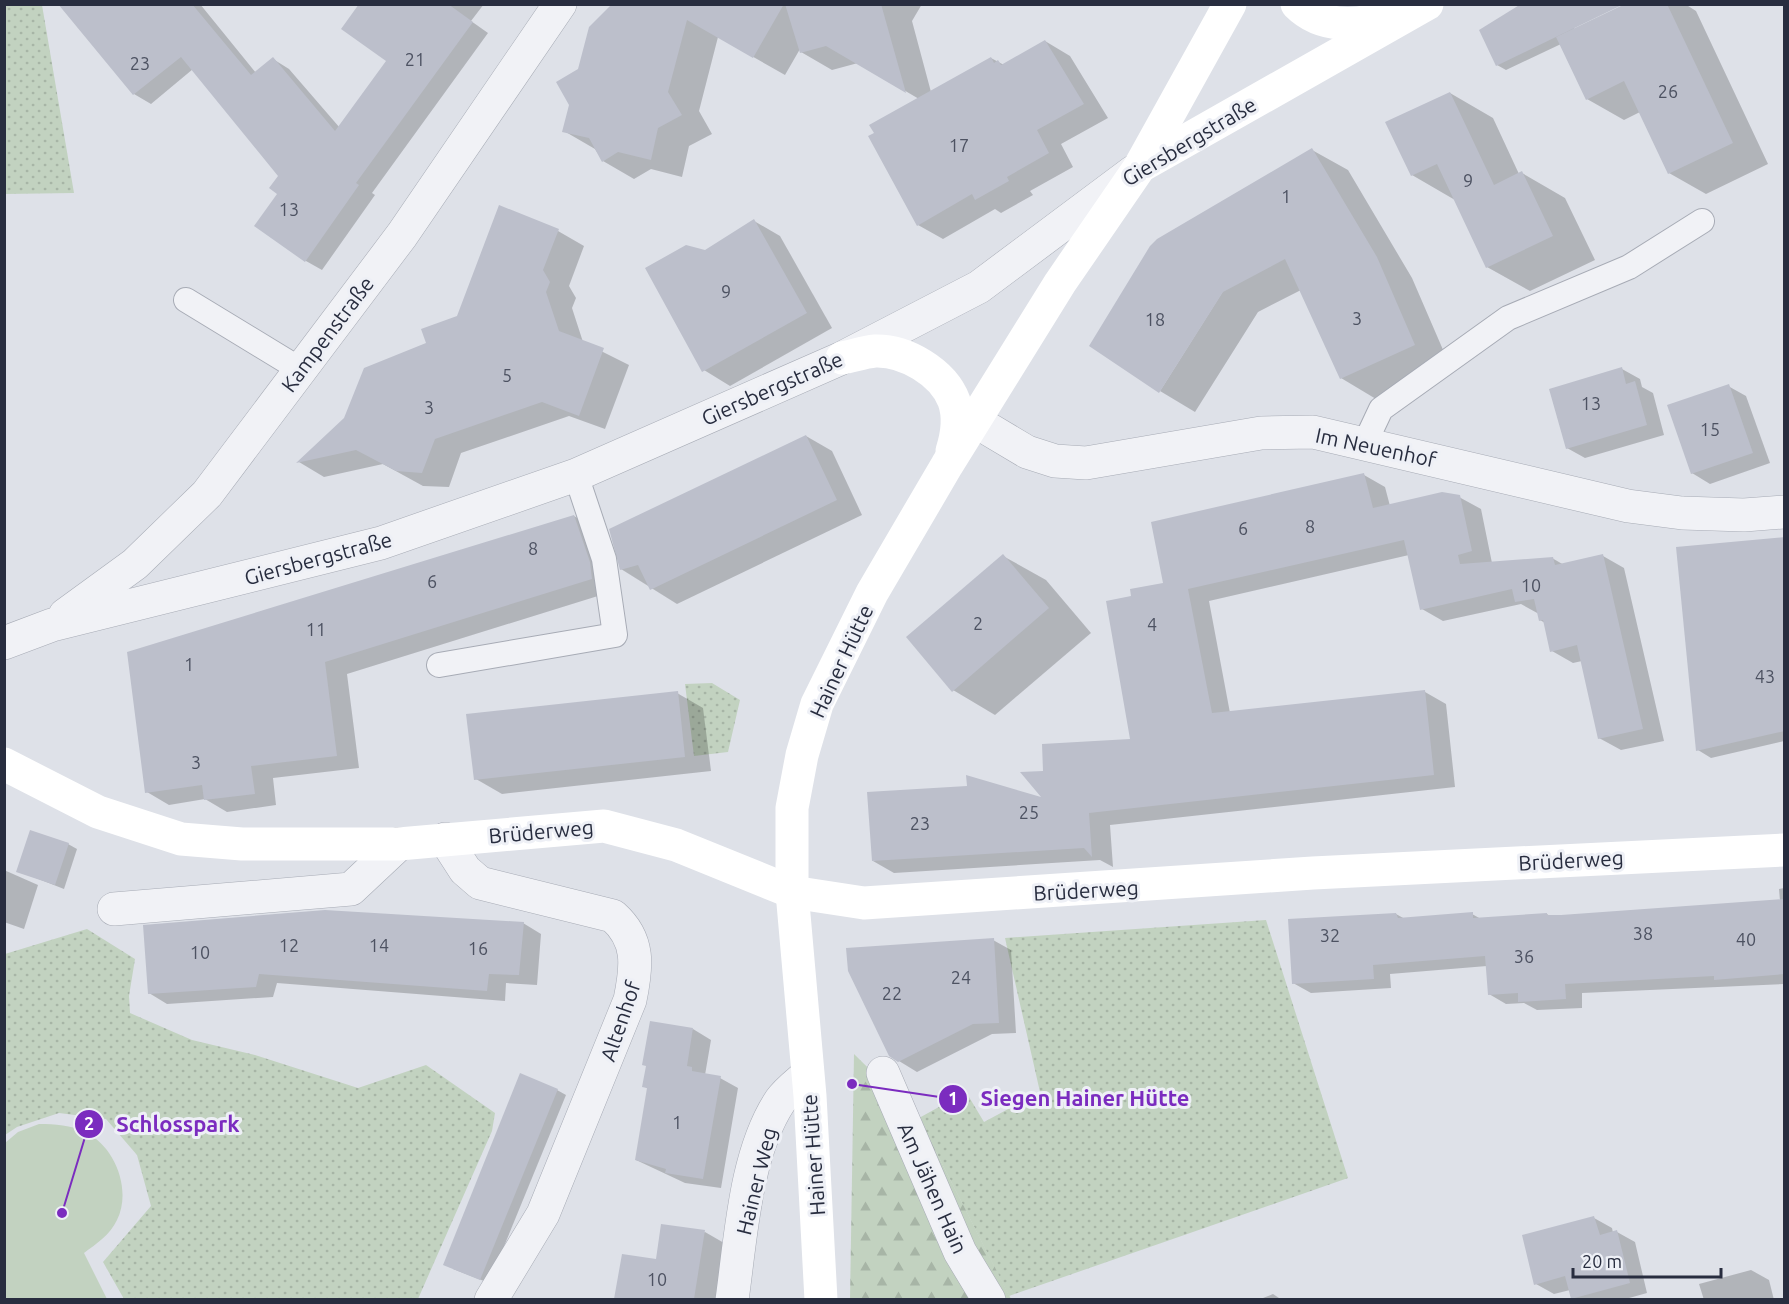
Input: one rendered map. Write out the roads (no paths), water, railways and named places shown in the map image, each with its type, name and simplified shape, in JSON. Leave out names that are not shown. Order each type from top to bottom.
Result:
[{"type":"street","name":"Kampenstraße","points":[[52,626],[135,564],[207,494],[402,235],[560,4]]},
{"type":"street","name":"Hainer Hütte","points":[[821,1299],[810,1096],[792,892],[792,808],[802,755],[817,704],[872,592],[947,465],[1060,283],[1139,168],[1230,4]]},
{"type":"street","points":[[1297,4],[1305,12],[1323,21],[1346,24],[1377,20],[1426,4]]},
{"type":"street","name":"Giersbergstraße","points":[[52,626],[381,543],[576,475],[842,358],[979,287],[1139,168],[1426,4]]},
{"type":"street","points":[[842,358],[876,351],[909,358],[938,376],[954,401],[958,431],[947,465]]},
{"type":"street","name":"Im Neuenhof","points":[[975,421],[1027,452],[1055,461],[1086,463],[1261,433],[1313,432],[1628,506],[1693,513],[1744,515],[1785,512]]},
{"type":"street","points":[[4,644],[52,626]]},
{"type":"street","name":"Brüderweg","points":[[4,764],[98,812],[181,839],[242,844],[399,844],[604,826],[676,845],[792,892],[864,903],[1313,873],[1785,850]]},
{"type":"street","name":"Altenhof","points":[[445,839],[465,870],[480,883],[613,916],[626,928],[637,970],[630,1000],[543,1214],[490,1299]]},
{"type":"street","points":[[114,909],[351,889],[399,844]]},
{"type":"street","name":"Am Jähen Hain","points":[[883,1073],[960,1252],[989,1299]]},
{"type":"street","name":"Hainer Weg","points":[[732,1299],[746,1202],[763,1134],[781,1099],[807,1075]]},
{"type":"lane","points":[[1365,443],[1381,409],[1508,318],[1629,267],[1702,221]]},
{"type":"lane","points":[[186,300],[301,370]]},
{"type":"lane","points":[[439,664],[615,635],[604,559],[576,475]]},
{"type":"place","name":"Siegen Hainer Hütte","points":[[852,1084]]},
{"type":"place","name":"Schlosspark","points":[[62,1213]]}]
